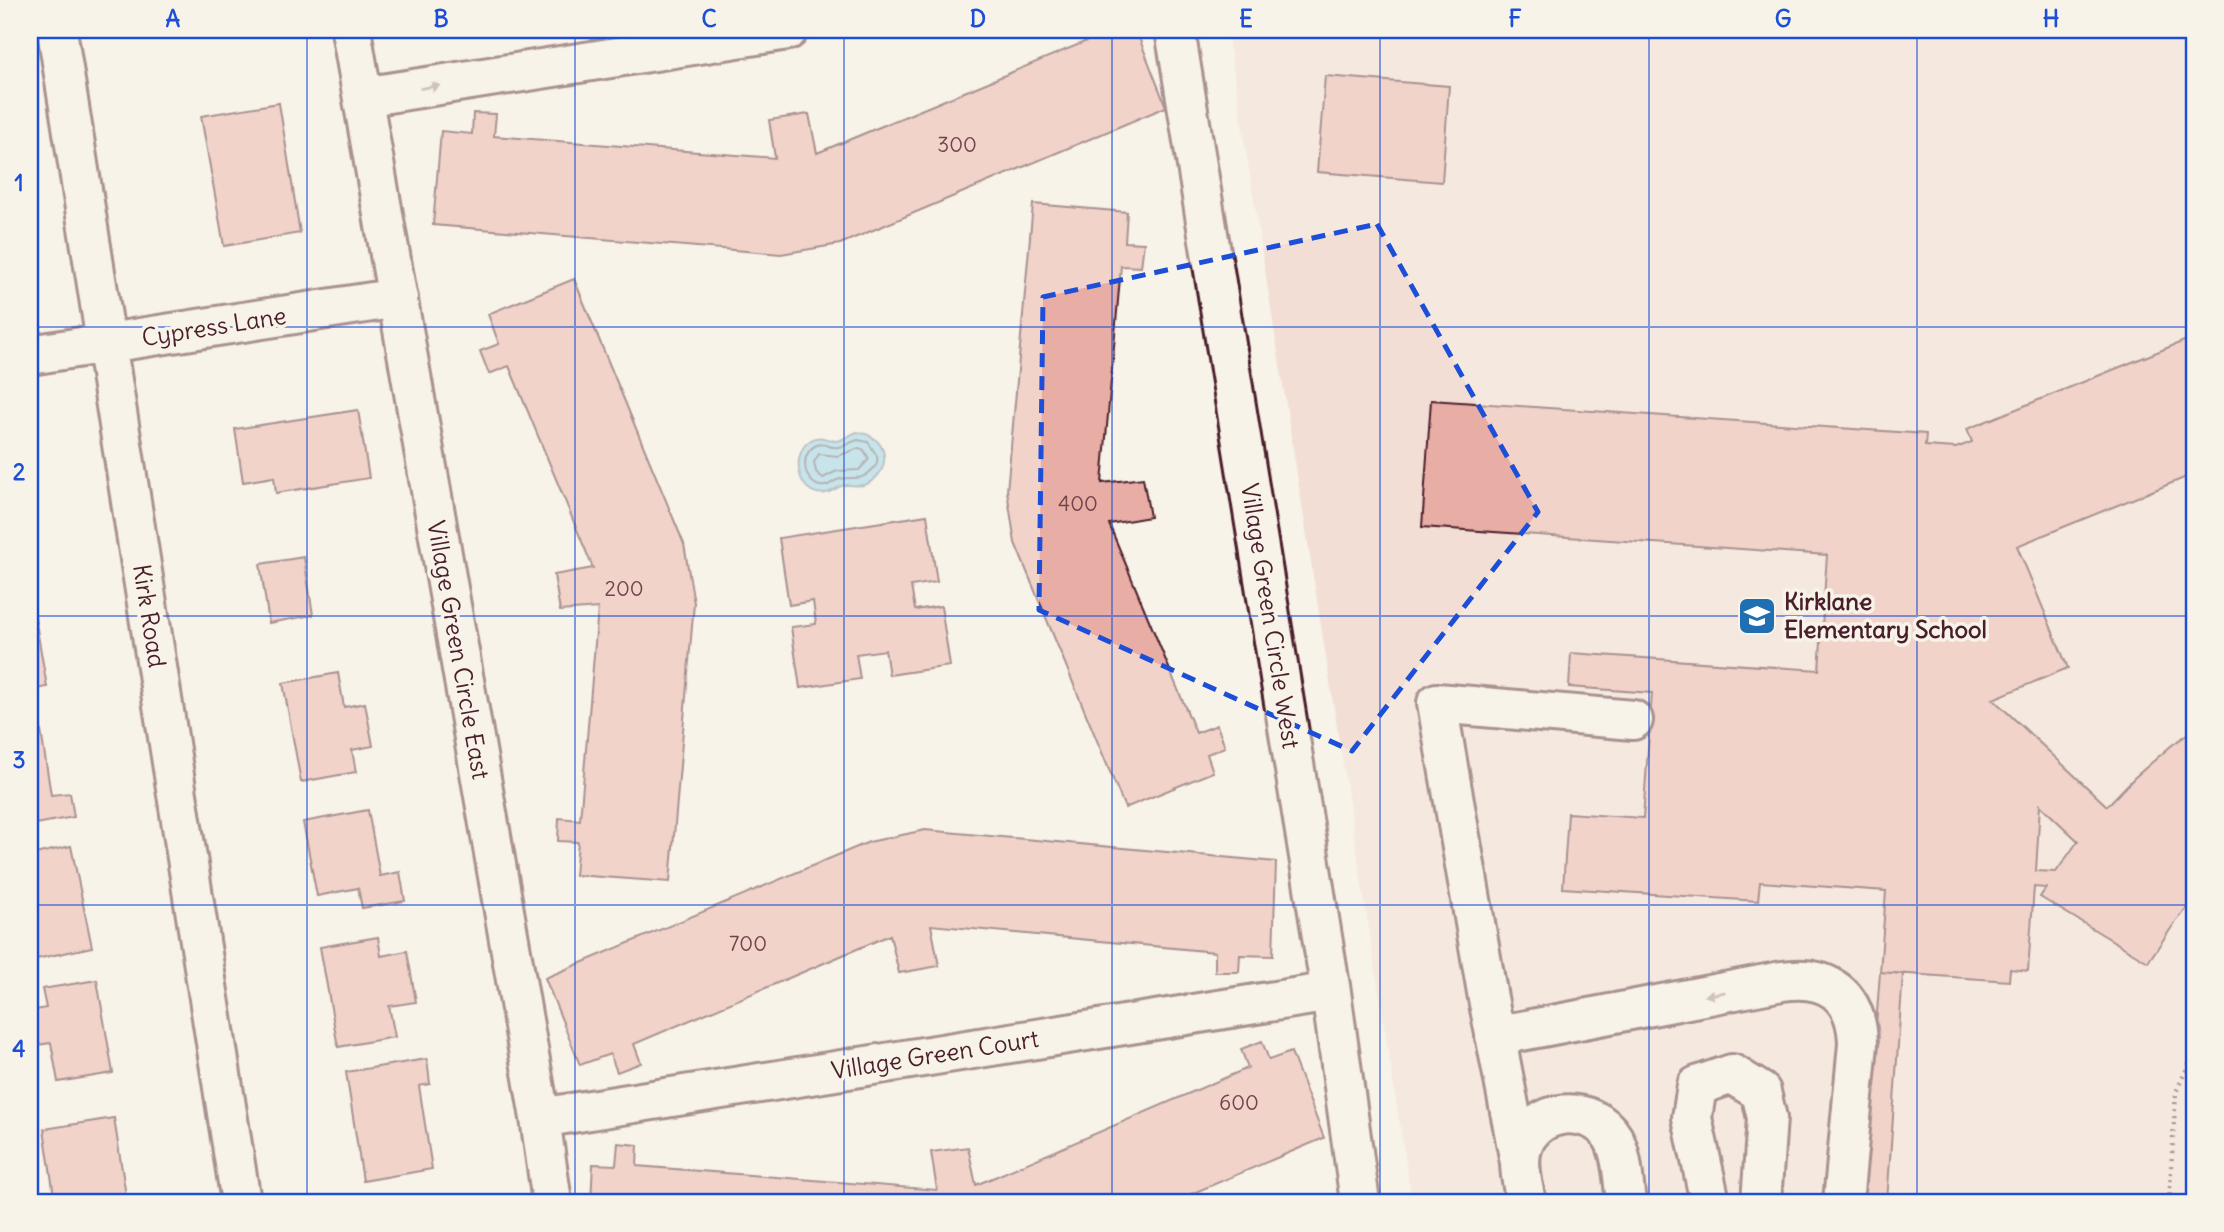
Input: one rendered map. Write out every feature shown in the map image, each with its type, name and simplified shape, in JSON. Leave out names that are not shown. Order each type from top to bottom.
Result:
[{"type":"street","name":"Kirk Road","points":[[58,30],[241,1202]]},
{"type":"street","name":"Village Green Circle East","points":[[351,30],[540,1118],[552,1202]]},
{"type":"street","points":[[363,97],[788,30]]},
{"type":"street","name":"Village Green Circle West","points":[[1175,30],[1331,992],[1360,1202]]},
{"type":"street","name":"Cypress Lane","points":[[30,355],[398,298]]},
{"type":"street","points":[[1526,1202],[1437,703],[1633,720]]},
{"type":"street","points":[[1495,1036],[1782,981],[1802,978],[1821,982],[1838,992],[1850,1007],[1857,1024],[1858,1044],[1843,1202]]},
{"type":"street","name":"Village Green Court","points":[[540,1118],[1331,992]]},
{"type":"street","points":[[1710,1202],[1692,1118],[1697,1086],[1732,1074],[1761,1092],[1767,1118],[1761,1202]]},
{"type":"street","points":[[1520,1162],[1522,1146],[1531,1132],[1543,1121],[1558,1115],[1591,1117],[1604,1126],[1614,1140],[1626,1202]]},
{"type":"path","points":[[2169,1202],[2175,1092],[2194,1054]]},
{"type":"highlighted area","points":[[1377,224],[1538,512],[1352,751],[1039,610],[1043,297]]},
{"type":"shaded area","name":"Kirklane Elementary School","points":[[1227,30],[2194,30],[2194,1202],[1412,1202]]},
{"type":"water","points":[[857,432],[867,434],[881,446],[884,462],[876,478],[864,485],[844,485],[826,493],[816,493],[809,489],[800,474],[800,455],[804,446],[815,438],[837,441]]},
{"type":"building","points":[[1082,30],[1136,30],[1166,107],[840,244],[781,254],[433,225],[441,131],[472,134],[473,113],[496,114],[494,136],[775,158],[769,120],[809,114],[817,153],[1087,41]]},
{"type":"building","points":[[1325,76],[1449,86],[1442,182],[1317,172]]},
{"type":"building","points":[[279,103],[300,233],[224,246],[201,116]]},
{"type":"building","points":[[1033,204],[1127,212],[1125,242],[1144,243],[1141,267],[1121,266],[1102,483],[1143,478],[1150,517],[1109,524],[1196,733],[1217,725],[1225,747],[1207,754],[1213,772],[1125,808],[1015,543],[1007,491]]},
{"type":"building","points":[[574,279],[684,544],[694,603],[670,882],[575,875],[578,842],[558,841],[559,818],[580,820],[598,608],[560,611],[554,575],[593,568],[509,366],[489,374],[480,351],[499,344],[488,314]]},
{"type":"building","points":[[2194,337],[2194,474],[2017,546],[2068,668],[1993,699],[2107,806],[2134,778],[2194,730],[2194,900],[2148,962],[2040,897],[2046,888],[2034,887],[2028,971],[2010,969],[2009,981],[1880,972],[1886,891],[1760,882],[1758,901],[1563,888],[1568,813],[1643,818],[1652,693],[1569,687],[1571,653],[1819,670],[1827,555],[1422,527],[1431,400],[1926,434],[1925,446],[1956,448],[1972,442],[1967,429]],"holes":[[[2040,805],[2078,841],[2056,872],[2036,871]]]},
{"type":"building","points":[[358,410],[369,478],[276,493],[274,477],[243,482],[235,429]]},
{"type":"building","points":[[927,515],[937,582],[911,586],[915,610],[941,606],[950,666],[889,675],[885,650],[856,654],[860,679],[800,688],[791,627],[816,624],[813,601],[789,605],[779,538]]},
{"type":"building","points":[[304,557],[313,615],[269,623],[260,564]]},
{"type":"building","points":[[30,588],[47,687],[30,690]]},
{"type":"building","points":[[338,673],[344,707],[365,703],[373,746],[352,750],[356,772],[301,782],[283,683]]},
{"type":"building","points":[[39,718],[51,795],[70,793],[74,817],[30,825],[30,719]]},
{"type":"building","points":[[368,810],[380,876],[400,872],[405,901],[362,908],[358,888],[317,896],[303,822]]},
{"type":"building","points":[[925,830],[1276,862],[1273,956],[1240,955],[1239,972],[1215,972],[1215,952],[931,925],[939,966],[899,973],[890,935],[634,1044],[641,1063],[617,1072],[610,1054],[580,1065],[545,978],[869,842]]},
{"type":"building","points":[[71,846],[92,947],[36,959],[30,930],[30,855]]},
{"type":"building","points":[[378,937],[381,956],[407,951],[416,1002],[389,1006],[395,1037],[338,1047],[320,947]]},
{"type":"building","points":[[1880,972],[1903,974],[1887,1202],[1863,1202]]},
{"type":"building","points":[[97,980],[113,1073],[58,1082],[51,1043],[31,1046],[30,1011],[46,1008],[42,989]]},
{"type":"building","points":[[1262,1041],[1269,1060],[1291,1052],[1324,1138],[1172,1202],[591,1202],[593,1164],[616,1165],[618,1143],[638,1145],[637,1166],[937,1190],[931,1152],[968,1147],[976,1185],[1248,1068],[1241,1049]]},
{"type":"building","points":[[427,1059],[430,1084],[419,1086],[432,1169],[363,1181],[346,1072]]},
{"type":"building","points":[[114,1118],[127,1202],[55,1202],[44,1129]]},
{"type":"place","name":"Kirklane Elementary School","points":[[1757,616]]}]
